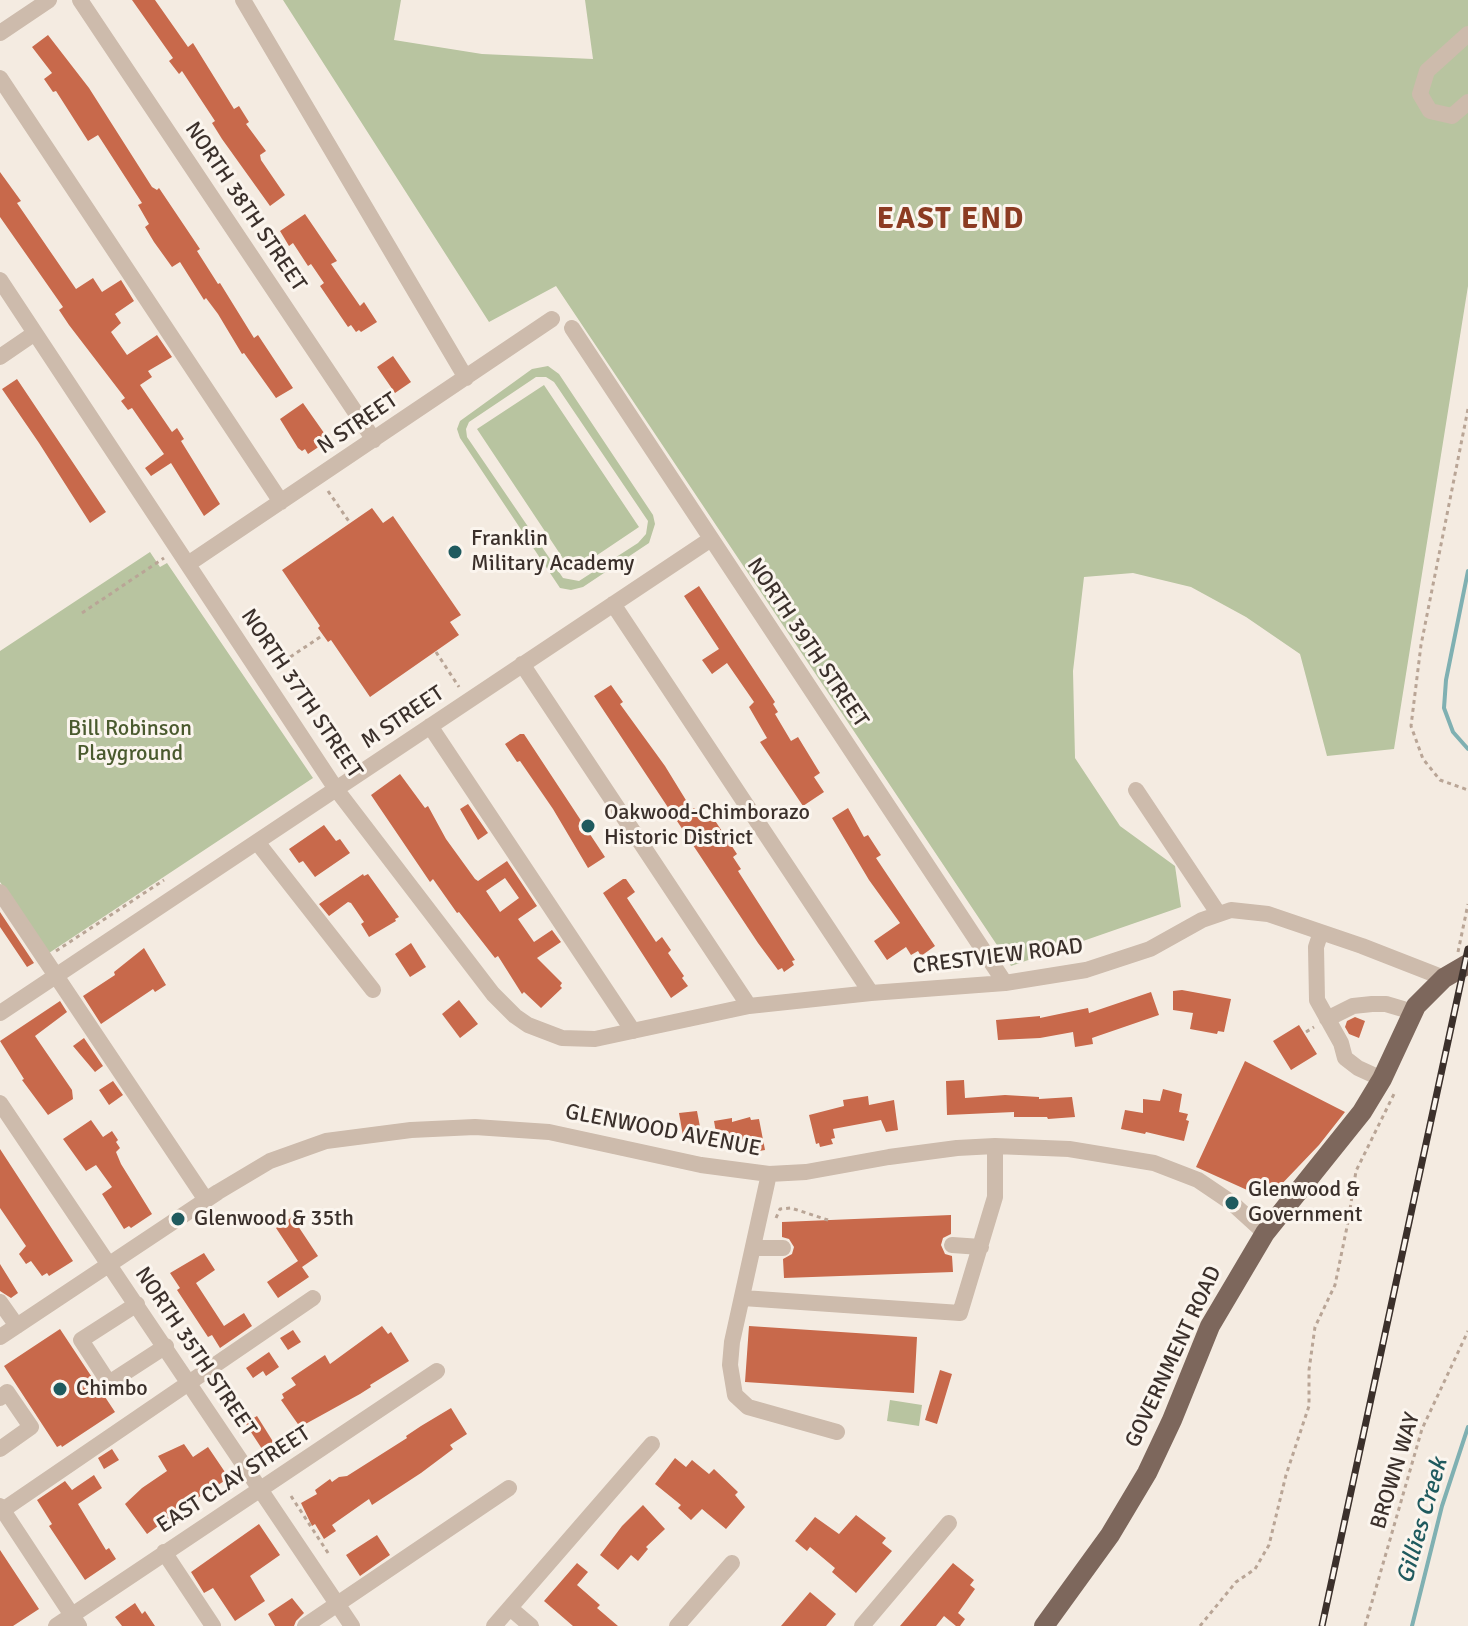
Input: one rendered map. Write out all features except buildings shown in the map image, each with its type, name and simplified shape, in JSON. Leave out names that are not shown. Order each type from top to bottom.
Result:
[{"type":"main road","name":"GOVERNMENT ROAD","points":[[1044,1626],[1110,1535],[1147,1473],[1210,1326],[1265,1233],[1283,1207],[1390,1082],[1413,1012],[1424,997],[1455,971]]},
{"type":"street","points":[[0,33],[49,0]]},
{"type":"street","name":"NORTH 38TH STREET","points":[[80,0],[374,440]]},
{"type":"street","points":[[243,0],[466,378]]},
{"type":"street","points":[[1468,34],[1427,71],[1420,94],[1430,111],[1452,116],[1468,102]]},
{"type":"street","points":[[0,78],[281,502]]},
{"type":"street","name":"NORTH 37TH STREET","points":[[0,280],[336,789],[493,994],[515,1016],[545,1033],[562,1038],[595,1039],[633,1031]]},
{"type":"street","name":"N STREET","points":[[188,564],[552,319]]},
{"type":"street","name":"NORTH 39TH STREET","points":[[572,328],[1005,983]]},
{"type":"street","points":[[0,357],[35,333]]},
{"type":"street","name":"M STREET","points":[[0,1013],[711,539]]},
{"type":"street","points":[[613,604],[871,993]]},
{"type":"street","points":[[522,664],[749,1006]]},
{"type":"street","points":[[430,726],[633,1031]]},
{"type":"street","points":[[1136,790],[1218,913]]},
{"type":"street","points":[[257,842],[373,990]]},
{"type":"street","points":[[0,892],[206,1200]]},
{"type":"street","name":"CRESTVIEW ROAD","points":[[633,1031],[749,1006],[1005,983],[1111,963],[1150,949],[1218,913],[1244,910],[1268,914],[1455,971]]},
{"type":"street","points":[[1321,932],[1316,947],[1317,1000],[1322,1022],[1341,1043],[1345,1058],[1358,1068],[1390,1082]]},
{"type":"street","points":[[1322,1022],[1353,1006],[1386,1004],[1413,1012]]},
{"type":"street","name":"NORTH 35TH STREET","points":[[0,1103],[352,1626]]},
{"type":"street","name":"GLENWOOD AVENUE","points":[[0,1337],[270,1161],[326,1141],[411,1130],[475,1127],[549,1132],[701,1165],[769,1174],[806,1172],[889,1157],[995,1146],[1069,1149],[1154,1163],[1211,1188],[1265,1233]]},
{"type":"street","points":[[743,1298],[960,1313],[995,1197],[995,1146]]},
{"type":"street","points":[[769,1174],[732,1342],[730,1365],[735,1395],[748,1407],[837,1432]]},
{"type":"street","points":[[952,1245],[981,1247]]},
{"type":"street","points":[[753,1248],[783,1248]]},
{"type":"street","points":[[76,1620],[1,1508],[313,1298]]},
{"type":"street","points":[[0,1302],[17,1326]]},
{"type":"street","points":[[137,1304],[81,1340],[109,1383],[166,1346]]},
{"type":"street","name":"EAST CLAY STREET","points":[[56,1626],[76,1620],[164,1552],[437,1371]]},
{"type":"street","points":[[0,1398],[7,1392],[31,1427],[0,1449]]},
{"type":"street","points":[[494,1626],[652,1444]]},
{"type":"street","points":[[305,1626],[509,1488]]},
{"type":"street","points":[[862,1626],[949,1523]]},
{"type":"street","points":[[164,1552],[213,1626]]},
{"type":"street","points":[[677,1626],[732,1563]]},
{"type":"street","points":[[510,1608],[531,1626]]},
{"type":"path","points":[[1468,409],[1421,645],[1411,726],[1423,759],[1440,780],[1468,790]]},
{"type":"path","points":[[328,491],[350,523]]},
{"type":"path","points":[[82,613],[168,556]]},
{"type":"path","points":[[277,666],[323,635]]},
{"type":"path","points":[[436,652],[459,687]]},
{"type":"path","points":[[50,956],[164,880]]},
{"type":"path","points":[[1455,971],[1468,904]]},
{"type":"path","points":[[1306,1032],[1322,1022]]},
{"type":"path","points":[[1200,1626],[1236,1582],[1255,1569],[1269,1545],[1286,1475],[1309,1406],[1309,1370],[1315,1327],[1335,1285],[1356,1171],[1390,1082]]},
{"type":"path","points":[[771,1224],[780,1209],[785,1208],[828,1220]]},
{"type":"path","name":"BROWN WAY","points":[[1365,1626],[1422,1429],[1468,1331]]},
{"type":"path","points":[[291,1496],[330,1556]]},
{"type":"green space","points":[[283,0],[401,0],[394,40],[482,54],[593,59],[585,0],[1468,0],[1468,286],[1394,749],[1327,756],[1300,654],[1246,617],[1191,587],[1133,573],[1084,577],[1073,671],[1075,758],[1120,826],[1175,866],[1181,907],[1011,966],[556,286],[489,322]]},
{"type":"green space","points":[[548,366],[559,374],[653,515],[655,524],[649,543],[583,587],[571,590],[560,588],[457,429],[460,421],[532,369]],"holes":[[[536,377],[546,377],[554,382],[648,521],[646,534],[638,543],[579,581],[563,578],[467,437],[469,422]]]},
{"type":"green space","points":[[544,385],[639,527],[572,572],[477,429]]},
{"type":"green space","name":"Bill Robinson Playground","points":[[150,552],[160,567],[167,563],[313,778],[49,953],[0,882],[0,651]]},
{"type":"green space","points":[[890,1400],[922,1405],[919,1426],[887,1421]]},
{"type":"waterway","name":"Gillies Creek","points":[[1468,571],[1446,680],[1444,708],[1453,732],[1468,749]]},
{"type":"waterway","name":"Gillies Creek","points":[[1412,1626],[1442,1506],[1468,1427]]},
{"type":"railway","points":[[1322,1626],[1468,949]]},
{"type":"place","name":"Franklin Military Academy","points":[[455,552]]},
{"type":"place","name":"Oakwood-Chimborazo Historic District","points":[[588,826]]},
{"type":"place","name":"Glenwood & Government","points":[[1232,1203]]},
{"type":"place","name":"Glenwood & 35th","points":[[178,1219]]},
{"type":"place","name":"Chimbo","points":[[60,1389]]},
{"type":"district","name":"EAST END","points":[[951,220]]}]
